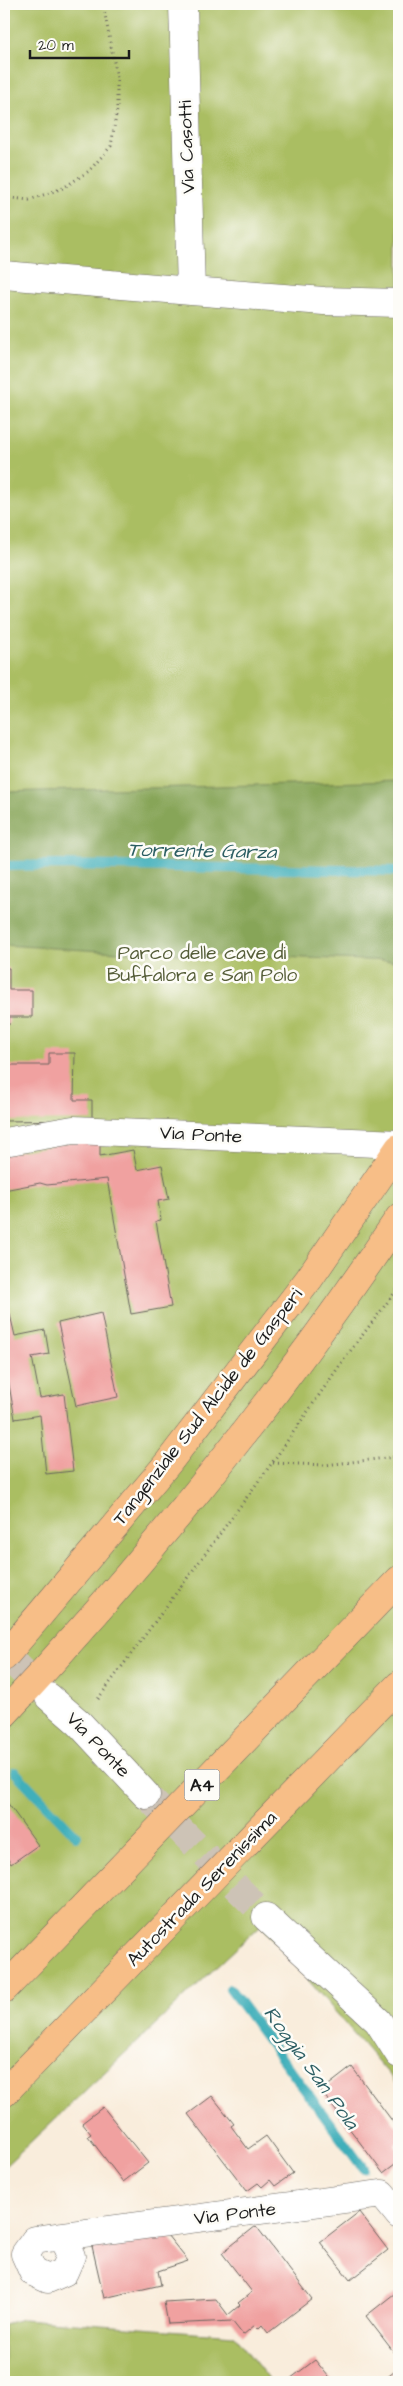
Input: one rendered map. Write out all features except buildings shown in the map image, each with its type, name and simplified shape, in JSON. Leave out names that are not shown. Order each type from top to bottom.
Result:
[{"type":"highway","name":"Tangenziale Sud Alcide de Gasperi","points":[[4,1657],[168,1462],[309,1278],[395,1153]]},
{"type":"highway","points":[[4,1714],[56,1658],[202,1485],[344,1300],[399,1218]]},
{"type":"highway","name":"A4","points":[[4,1989],[399,1580]]},
{"type":"highway","name":"Autostrada Serenissima","points":[[4,2093],[399,1684]]},
{"type":"street","name":"Via Casotti","points":[[183,4],[191,291]]},
{"type":"street","points":[[4,275],[324,301],[399,304]]},
{"type":"street","name":"Via Ponte","points":[[4,1142],[73,1130],[395,1153]]},
{"type":"street","name":"Via Ponte","points":[[49,1696],[79,1722],[146,1795]]},
{"type":"street","points":[[266,1917],[378,2021],[399,2054]]},
{"type":"street","name":"Via Ponte","points":[[62,2236],[382,2194],[399,2215]]},
{"type":"path","points":[[4,197],[29,200],[64,188],[89,171],[110,146],[117,110],[117,78],[103,4]]},
{"type":"path","points":[[79,1722],[117,1675],[272,1463],[342,1362],[399,1287]]},
{"type":"path","points":[[272,1463],[325,1465],[399,1455]]},
{"type":"green space","name":"Parco delle cave di Buffalora e San Polo","points":[[4,4],[399,4],[399,2086],[261,1925],[4,2167]]},
{"type":"green space","points":[[399,781],[399,961],[119,952],[4,945],[4,792]]},
{"type":"green space","points":[[22,2319],[234,2335],[271,2382],[4,2382],[4,2324]]},
{"type":"waterway","name":"Torrente Garza","points":[[4,866],[59,865],[399,871]]},
{"type":"waterway","name":"Roggia San Pola","points":[[15,1772],[76,1836]]},
{"type":"waterway","name":"Roggia San Pola","points":[[230,1989],[363,2168]]},
{"type":"tunnel","points":[[4,1653],[49,1697]]},
{"type":"tunnel","points":[[146,1795],[266,1917]]}]
